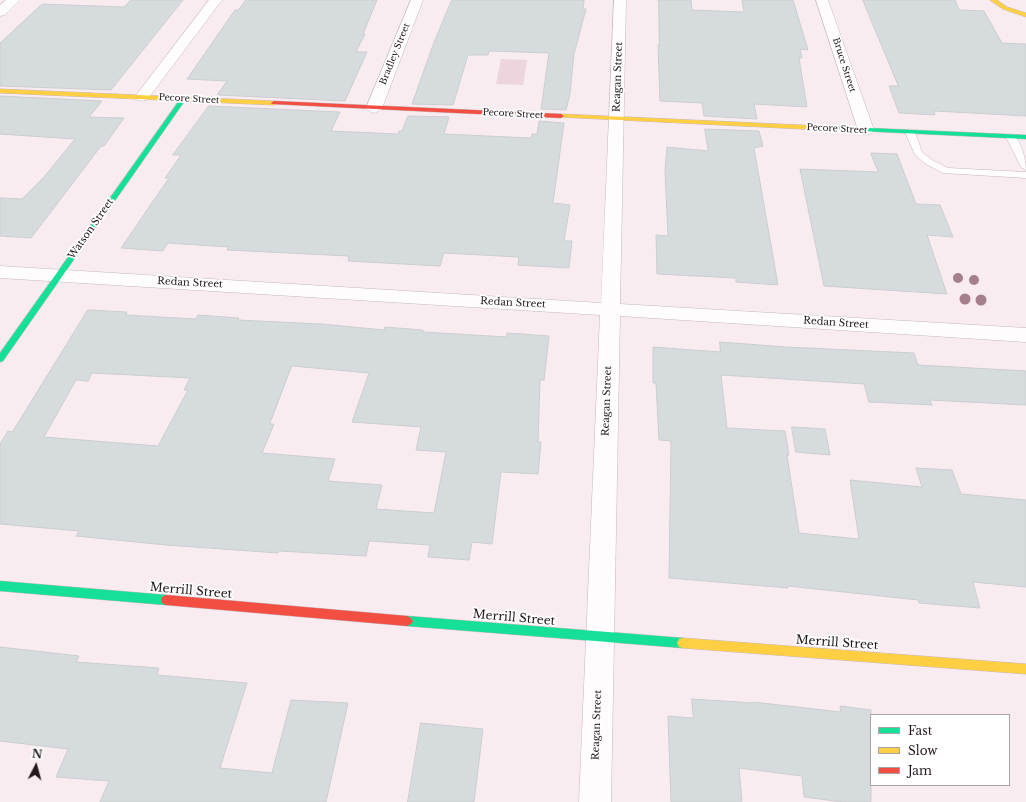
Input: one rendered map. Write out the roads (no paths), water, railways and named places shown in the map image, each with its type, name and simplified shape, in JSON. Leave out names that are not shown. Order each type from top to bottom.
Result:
[{"type":"street","points":[[0,12],[14,0]]},
{"type":"street","points":[[142,97],[216,0]]},
{"type":"street","name":"Bradley Street","points":[[374,108],[417,0]]},
{"type":"street","name":"Reagan Street","points":[[595,802],[620,0]]},
{"type":"street","name":"Bruce Street","points":[[822,0],[866,130]]},
{"type":"street","points":[[993,0],[1005,8],[1026,15]]},
{"type":"street","name":"Pecore Street","points":[[0,91],[1026,137]]},
{"type":"street","name":"Watson Street","points":[[0,359],[184,99]]},
{"type":"street","name":"Redan Street","points":[[0,272],[611,308],[1026,335]]},
{"type":"street","name":"Merrill Street","points":[[0,586],[599,637],[1026,669]]},
{"type":"lane","points":[[910,132],[918,153],[929,162],[946,171],[1026,175]]},
{"type":"lane","points":[[1011,137],[1026,167]]}]
